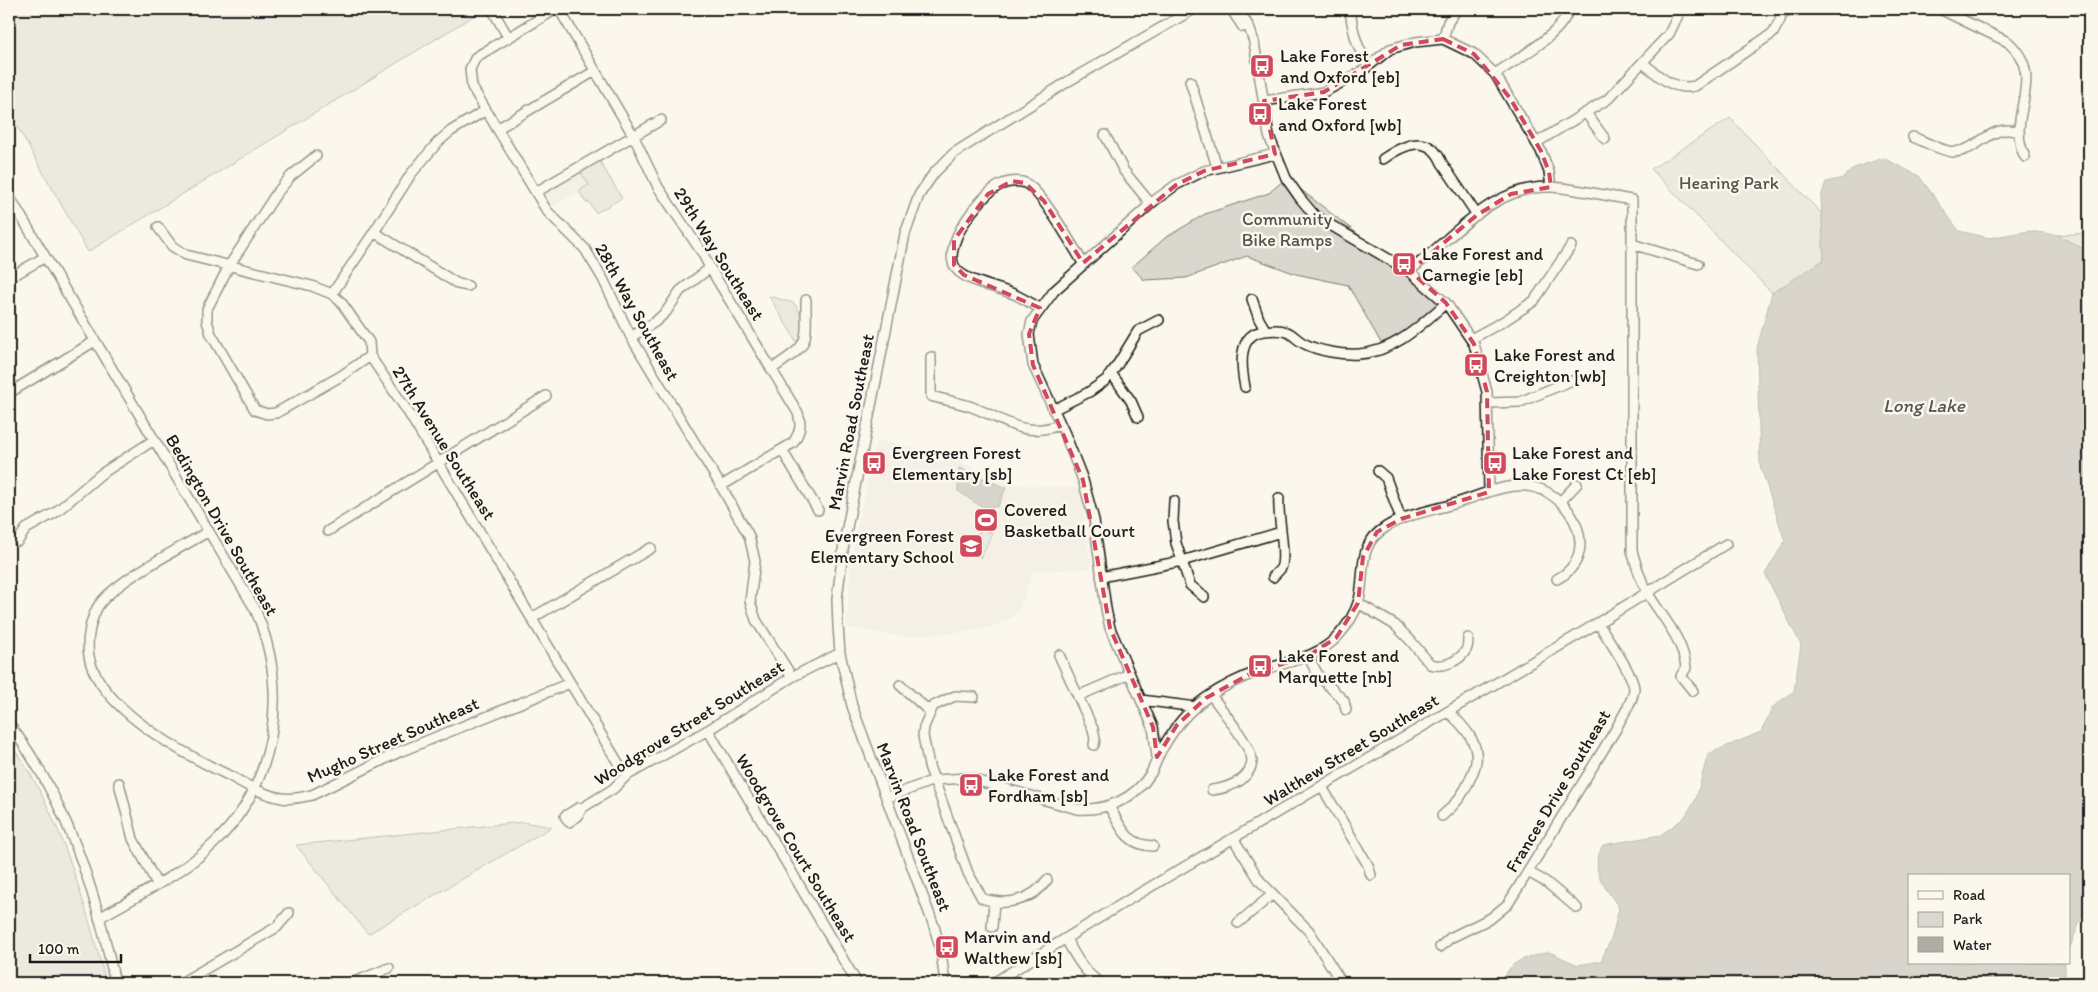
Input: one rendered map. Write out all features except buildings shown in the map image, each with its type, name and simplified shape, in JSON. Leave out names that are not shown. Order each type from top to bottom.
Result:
[{"type":"street","points":[[492,9],[508,37]]},
{"type":"street","name":"28th Way Southeast","points":[[557,9],[476,57],[470,69],[472,87],[547,211],[585,249],[603,279],[630,337],[721,486],[749,536],[755,562],[750,601],[756,620],[792,678]]},
{"type":"street","name":"29th Way Southeast","points":[[557,9],[633,136],[658,187],[703,254],[798,413],[801,423],[799,433],[793,443],[721,486]]},
{"type":"street","name":"Marvin Road Southeast","points":[[945,983],[941,952],[934,926],[852,706],[840,653],[837,599],[843,548],[905,234],[919,195],[934,172],[959,149],[1121,51],[1184,9]]},
{"type":"street","name":"Marvin Road Southeast","points":[[1121,51],[1128,49],[1194,9]]},
{"type":"street","points":[[1231,9],[1255,49]]},
{"type":"street","points":[[1238,9],[1249,27],[1255,49],[1269,136],[1286,178],[1315,216],[1409,270],[1446,303],[1471,339],[1482,367],[1488,403],[1489,492]]},
{"type":"street","points":[[1350,9],[1356,38],[1364,59],[1369,65]]},
{"type":"street","points":[[1443,39],[1448,22],[1457,9]]},
{"type":"street","points":[[1495,74],[1556,31],[1566,17],[1568,9]]},
{"type":"street","points":[[1536,143],[1608,99],[1669,34],[1681,9]]},
{"type":"street","points":[[1643,63],[1671,85],[1681,88],[1695,86],[1773,33],[1780,20],[1782,11],[1801,9]]},
{"type":"street","points":[[1940,9],[2008,42],[2026,68],[2026,84],[2019,132],[2020,147],[2025,157]]},
{"type":"street","points":[[1264,101],[1324,92],[1350,79],[1390,49],[1402,45],[1443,39],[1474,54],[1495,74],[1536,143],[1549,172],[1552,187]]},
{"type":"street","points":[[497,129],[595,71]]},
{"type":"street","points":[[1190,81],[1217,167]]},
{"type":"street","points":[[332,294],[411,174],[438,142],[451,131],[486,110]]},
{"type":"street","points":[[1586,113],[1604,140]]},
{"type":"street","points":[[536,192],[661,120]]},
{"type":"street","points":[[1914,137],[1953,152],[1967,149],[1994,132],[2003,130],[2019,132]]},
{"type":"street","points":[[1104,135],[1124,171],[1151,204]]},
{"type":"street","points":[[1383,159],[1398,149],[1416,144],[1428,145],[1438,154],[1477,215]]},
{"type":"street","points":[[1157,758],[1153,727],[1110,628],[1094,520],[1084,480],[1033,365],[1028,334],[1032,320],[1040,308],[1083,263],[1151,204],[1176,185],[1204,171],[1275,154]]},
{"type":"street","points":[[316,156],[291,176],[276,194],[229,266],[207,309],[207,321],[211,334],[255,410],[267,414],[276,413],[340,376],[370,356]]},
{"type":"street","points":[[1040,308],[964,275],[954,265],[952,257],[954,240],[988,194],[1000,185],[1012,181],[1025,182],[1044,201],[1083,263]]},
{"type":"street","points":[[1409,270],[1477,215],[1511,194],[1529,189],[1552,187],[1632,200],[1632,551],[1647,592],[1682,648],[1686,668],[1681,676],[1693,690]]},
{"type":"street","name":"Bedington Drive Southeast","points":[[9,196],[254,609],[262,625],[271,659],[275,685],[274,719],[268,752],[254,789],[236,819],[210,848],[188,865],[99,918]]},
{"type":"street","name":"27th Avenue Southeast","points":[[158,227],[172,246],[186,255],[312,286],[332,294],[341,302],[369,342],[370,356],[408,412],[626,776]]},
{"type":"street","points":[[374,232],[458,284],[468,286]]},
{"type":"street","points":[[1632,244],[1698,264]]},
{"type":"street","points":[[1471,339],[1504,321],[1534,301],[1571,246]]},
{"type":"street","points":[[9,278],[45,257]]},
{"type":"street","points":[[630,337],[655,322],[666,312],[680,291],[710,268]]},
{"type":"street","points":[[1252,298],[1259,319],[1266,331]]},
{"type":"street","points":[[772,369],[803,346],[807,334],[806,300]]},
{"type":"street","points":[[1245,387],[1241,358],[1250,335],[1256,332],[1274,330],[1287,332],[1301,342],[1320,349],[1360,354],[1396,343],[1419,327],[1446,303]]},
{"type":"street","points":[[1053,410],[1089,392],[1106,380],[1138,330],[1159,320]]},
{"type":"street","points":[[9,393],[95,341]]},
{"type":"street","points":[[931,357],[931,396],[973,407],[1024,429],[1046,430],[1060,425]]},
{"type":"street","points":[[1112,373],[1131,401],[1138,417]]},
{"type":"street","points":[[1488,403],[1520,402],[1570,382]]},
{"type":"street","points":[[328,531],[546,396]]},
{"type":"street","points":[[18,541],[26,529],[56,512],[106,471],[154,440]]},
{"type":"street","points":[[782,450],[818,510]]},
{"type":"street","points":[[1378,471],[1386,478],[1401,519]]},
{"type":"street","points":[[1561,501],[1577,484]]},
{"type":"street","points":[[886,798],[934,780],[953,778],[977,780],[1077,809],[1090,810],[1109,806],[1124,799],[1140,786],[1152,770],[1177,725],[1211,695],[1248,675],[1308,656],[1336,638],[1349,622],[1358,603],[1363,557],[1370,539],[1377,532],[1401,519],[1489,492],[1519,486],[1546,491],[1561,501],[1578,529],[1578,561],[1572,569],[1557,579]]},
{"type":"street","points":[[1273,577],[1281,567],[1283,555],[1278,511],[1279,498]]},
{"type":"street","points":[[1174,501],[1173,521],[1176,543],[1190,585],[1204,597]]},
{"type":"street","name":"Mugho Street Southeast","points":[[209,531],[121,584],[104,599],[97,608],[90,628],[88,646],[90,658],[102,685],[138,721],[182,752],[254,789],[282,798],[312,796],[399,752],[570,683]]},
{"type":"street","points":[[1101,577],[1182,561],[1280,532]]},
{"type":"street","name":"Walthew Street Southeast","points":[[993,983],[1233,838],[1598,623],[1726,544]]},
{"type":"street","points":[[532,618],[651,548]]},
{"type":"street","points":[[1358,603],[1395,625],[1430,664],[1442,666],[1457,659],[1466,650],[1468,638]]},
{"type":"street","name":"Frances Drive Southeast","points":[[1440,947],[1450,938],[1491,918],[1508,904],[1616,729],[1634,689],[1625,667],[1598,623]]},
{"type":"street","name":"Woodgrove Street Southeast","points":[[582,808],[612,789],[626,776],[708,730],[792,678],[840,653]]},
{"type":"street","points":[[1059,655],[1093,729],[1094,745]]},
{"type":"street","points":[[1308,656],[1318,675],[1344,701],[1346,710]]},
{"type":"street","points":[[1078,696],[1129,674]]},
{"type":"street","points":[[900,685],[929,711]]},
{"type":"street","points":[[1211,695],[1245,744],[1252,760],[1251,766],[1242,778],[1224,789],[1212,790]]},
{"type":"street","points":[[974,696],[955,696],[933,706],[929,711],[923,736],[934,780],[974,885],[982,898],[994,902],[1010,902],[1032,896],[1042,888],[1047,880]]},
{"type":"street","points":[[1141,700],[1196,707]]},
{"type":"street","points":[[1442,816],[1454,806],[1467,786],[1476,760],[1475,749],[1468,734],[1461,724],[1448,712]]},
{"type":"street","points":[[9,724],[30,754],[59,806],[78,852],[99,918],[115,983]]},
{"type":"street","name":"Woodgrove Court Southeast","points":[[708,730],[857,983]]},
{"type":"street","points":[[119,783],[133,839],[158,884]]},
{"type":"street","points":[[1322,787],[1368,865],[1371,875]]},
{"type":"street","points":[[1109,806],[1129,839],[1144,846],[1153,846]]},
{"type":"street","points":[[1233,838],[1260,881],[1309,932],[1342,983]]},
{"type":"street","points":[[1528,872],[1546,882],[1577,908]]},
{"type":"street","points":[[1238,923],[1273,894]]},
{"type":"street","points":[[992,927],[994,902]]},
{"type":"street","points":[[181,983],[277,927],[289,913]]},
{"type":"street","points":[[1066,939],[1079,963],[1088,974],[1100,983]]},
{"type":"street","points":[[358,982],[389,968]]},
{"type":"highlighted area","points":[[1443,39],[1474,54],[1510,98],[1541,151],[1549,172],[1551,187],[1511,194],[1477,215],[1410,271],[1446,303],[1474,344],[1487,392],[1489,492],[1401,519],[1377,532],[1363,557],[1358,603],[1336,638],[1308,656],[1248,675],[1206,698],[1177,725],[1157,757],[1153,727],[1110,628],[1083,480],[1033,365],[1029,334],[1040,308],[964,275],[954,265],[954,240],[988,194],[1012,181],[1025,183],[1044,201],[1083,263],[1176,185],[1204,171],[1275,154],[1264,101],[1324,92],[1401,45]]},
{"type":"shaded area","points":[[580,171],[589,185],[550,209],[541,193]]},
{"type":"shaded area","name":"Evergreen Forest Elementary School","points":[[877,440],[930,451],[1018,485],[1081,488],[1091,569],[1033,571],[1020,609],[1013,617],[990,628],[903,637],[846,627],[851,564],[857,527]]},
{"type":"green space","points":[[9,9],[485,9],[88,252],[9,112]]},
{"type":"green space","name":"Hearing Park","points":[[1730,118],[1822,214],[1824,260],[1772,293],[1651,169]]},
{"type":"green space","points":[[599,160],[622,198],[596,213],[589,202],[586,203],[579,191],[589,185],[580,171]]},
{"type":"green space","name":"Community Bike Ramps","points":[[1286,178],[1446,303],[1384,348],[1348,285],[1296,274],[1247,256],[1186,278],[1144,280],[1132,267],[1165,238],[1205,214],[1269,193]]},
{"type":"green space","points":[[2089,223],[2089,252],[2057,235],[2087,233]]},
{"type":"green space","points":[[769,296],[794,303],[801,315],[803,332],[799,346]]},
{"type":"green space","points":[[981,528],[992,533],[981,558],[974,546]]},
{"type":"green space","points":[[9,743],[37,785],[59,833],[85,907],[106,983],[9,983]]},
{"type":"green space","points":[[523,822],[552,827],[368,934],[296,845]]},
{"type":"water","name":"Long Lake","points":[[1883,158],[1919,176],[1959,231],[1989,238],[2029,231],[2057,235],[2089,252],[2089,907],[2083,913],[2070,947],[2070,874],[1908,874],[1908,964],[2065,964],[2065,983],[1498,983],[1505,977],[1513,965],[1528,957],[1549,952],[1578,965],[1601,961],[1612,937],[1619,908],[1600,878],[1598,871],[1597,863],[1603,845],[1661,835],[1684,818],[1696,799],[1708,754],[1761,732],[1773,707],[1794,691],[1801,645],[1765,574],[1785,541],[1760,465],[1757,348],[1772,293],[1824,260],[1821,197],[1826,182],[1843,178],[1854,168]]},
{"type":"water","points":[[959,468],[1006,488],[998,506],[982,506],[958,491]]},
{"type":"railway","points":[[2079,9],[2089,13]]},
{"type":"place","name":"Lake Forest and Oxford [eb]","points":[[1262,66]]},
{"type":"place","name":"Lake Forest and Oxford [wb]","points":[[1260,114]]},
{"type":"place","name":"Lake Forest and Carnegie [eb]","points":[[1404,264]]},
{"type":"place","name":"Lake Forest and Creighton [wb]","points":[[1476,365]]},
{"type":"place","name":"Evergreen Forest Elementary [sb]","points":[[874,463]]},
{"type":"place","name":"Lake Forest and Lake Forest Ct [eb]","points":[[1495,463]]},
{"type":"place","name":"Covered Basketball Court","points":[[986,520]]},
{"type":"place","name":"Evergreen Forest Elementary School","points":[[971,546]]},
{"type":"place","name":"Lake Forest and Marquette [nb]","points":[[1260,666]]},
{"type":"place","name":"Lake Forest and Fordham [sb]","points":[[971,785]]},
{"type":"place","name":"Marvin and Walthew [sb]","points":[[947,947]]}]
